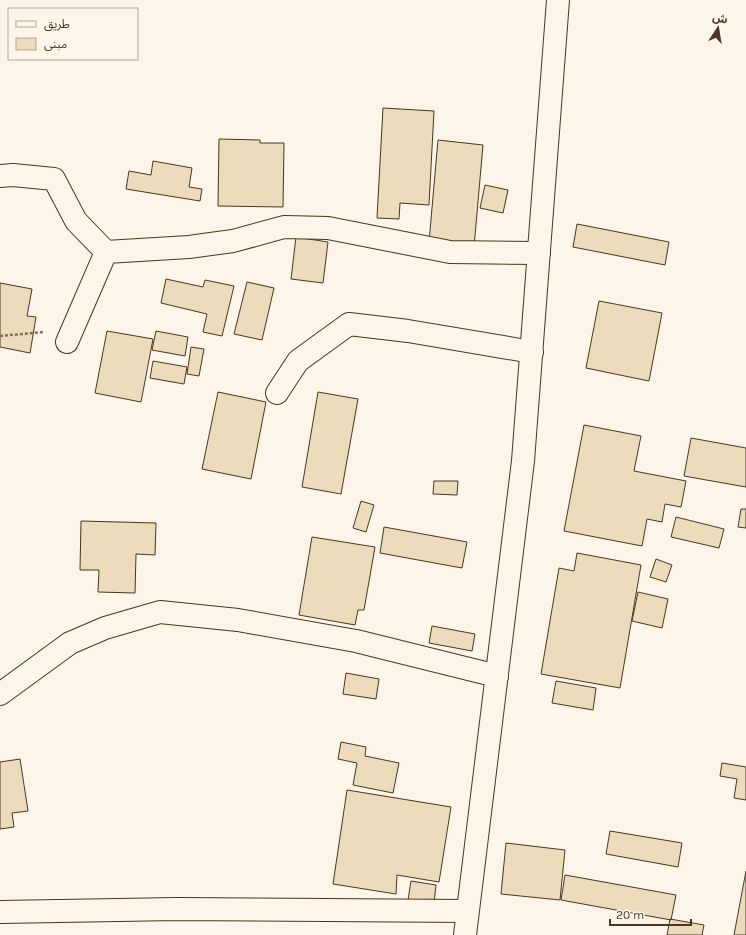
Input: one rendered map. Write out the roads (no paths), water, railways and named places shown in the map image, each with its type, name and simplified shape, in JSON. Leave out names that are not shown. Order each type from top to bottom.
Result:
[{"type":"street","points":[[465,935],[523,461],[558,0]]},
{"type":"street","points":[[0,176],[13,175],[54,179],[76,221],[106,252],[197,246],[233,241],[284,227],[328,228],[450,252],[539,253]]},
{"type":"street","points":[[67,342],[106,252]]},
{"type":"street","points":[[277,394],[298,361],[349,324],[408,331],[532,352]]},
{"type":"street","points":[[0,694],[70,643],[105,628],[160,612],[238,620],[356,641],[497,676]]},
{"type":"street","points":[[0,912],[177,909],[467,911]]}]
